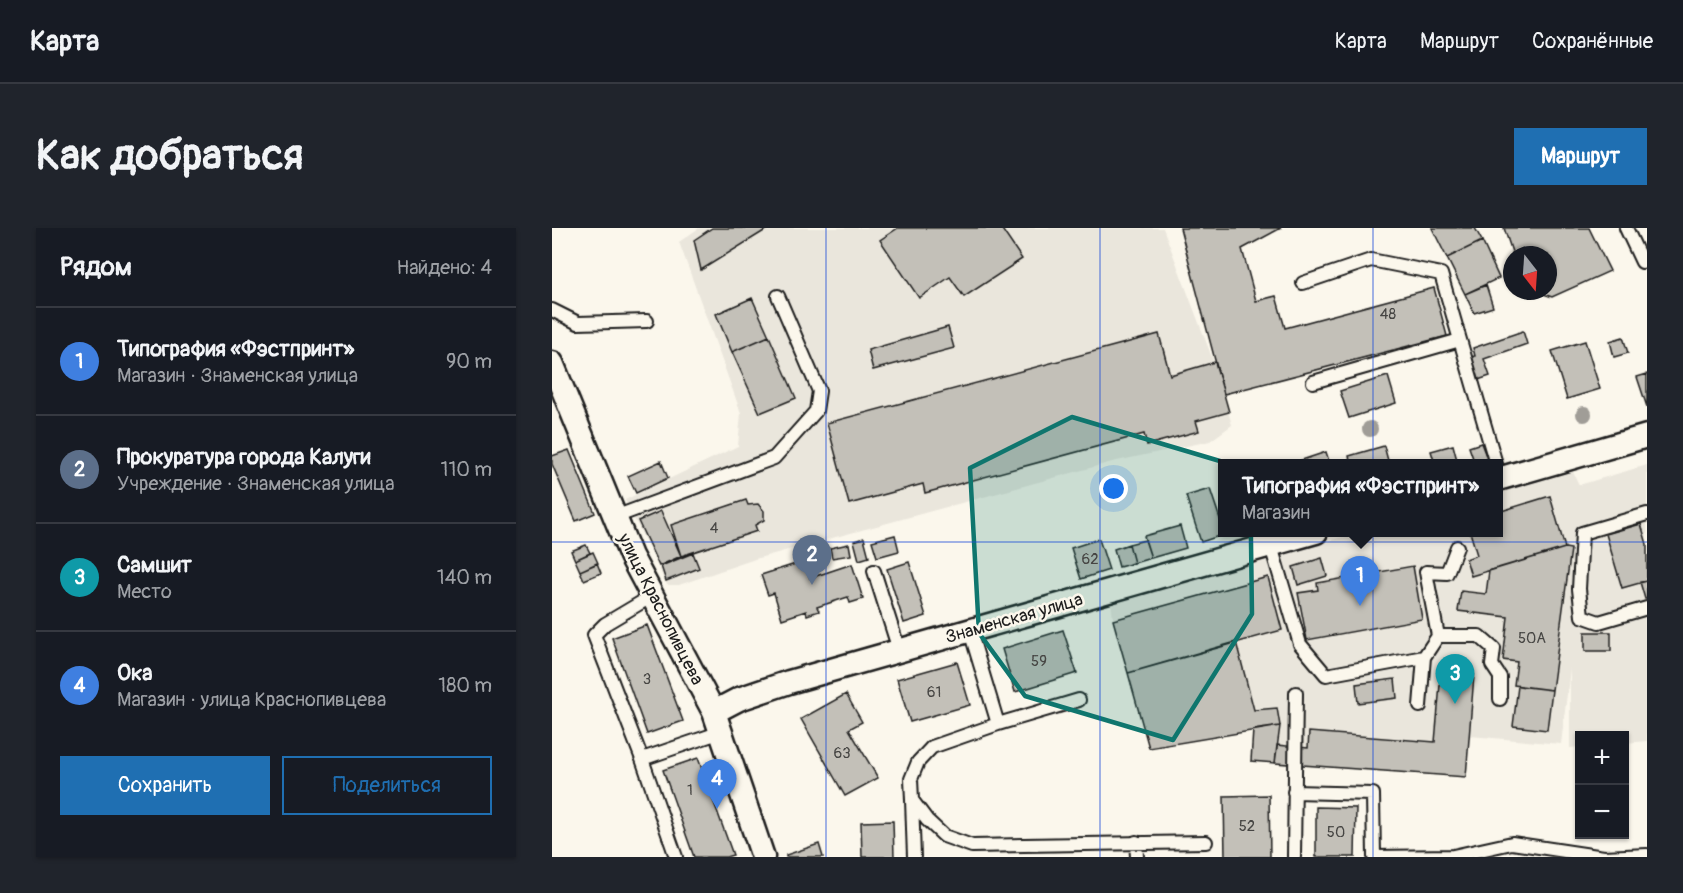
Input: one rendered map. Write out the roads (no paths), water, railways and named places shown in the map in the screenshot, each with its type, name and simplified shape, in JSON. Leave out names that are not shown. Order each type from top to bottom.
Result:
[{"type":"street","name":"улица Краснопивцева","points":[[552,363],[559,398],[631,556],[717,722],[763,857]]},
{"type":"street","points":[[1503,471],[1647,436]]},
{"type":"street","name":"Знаменская улица","points":[[717,722],[739,699],[789,682],[1300,537]]},
{"type":"lane","points":[[1626,228],[1642,262],[1647,260]]},
{"type":"lane","points":[[1303,283],[1371,260],[1441,274],[1495,459]]},
{"type":"lane","points":[[615,517],[774,458],[816,411],[819,391],[778,296]]},
{"type":"lane","points":[[552,309],[578,323],[647,321]]},
{"type":"lane","points":[[1313,382],[1460,340]]},
{"type":"lane","points":[[1647,514],[1582,532],[1579,589],[1582,616],[1599,622],[1647,608]]},
{"type":"lane","points":[[1271,546],[1300,644],[1326,675],[1424,657]]},
{"type":"lane","points":[[1420,706],[1424,657],[1438,636],[1426,572],[1447,573],[1457,547]]},
{"type":"lane","points":[[874,571],[899,650]]},
{"type":"lane","points":[[652,596],[605,624],[594,635],[642,759],[676,857]]},
{"type":"lane","points":[[970,631],[998,724]]},
{"type":"lane","points":[[1438,636],[1479,636],[1494,649],[1492,665],[1500,677],[1500,699]]},
{"type":"lane","points":[[1294,857],[1296,693]]},
{"type":"lane","points":[[914,857],[911,779],[918,762],[932,747],[998,724],[1079,700]]},
{"type":"lane","points":[[642,759],[717,722]]},
{"type":"lane","points":[[1294,792],[1373,794],[1374,857],[1453,856],[1512,843],[1604,856],[1647,855]]},
{"type":"lane","points":[[912,800],[927,820],[944,836],[972,846],[1206,842]]},
{"type":"lane","points":[[1136,842],[1137,857]]},
{"type":"place","name":"Прокуратура города Калуги","points":[[812,585]]},
{"type":"place","name":"Типография «Фэстпринт»","points":[[1360,606]]},
{"type":"place","name":"Самшит","points":[[1455,704]]},
{"type":"place","name":"Ока","points":[[717,809]]}]
